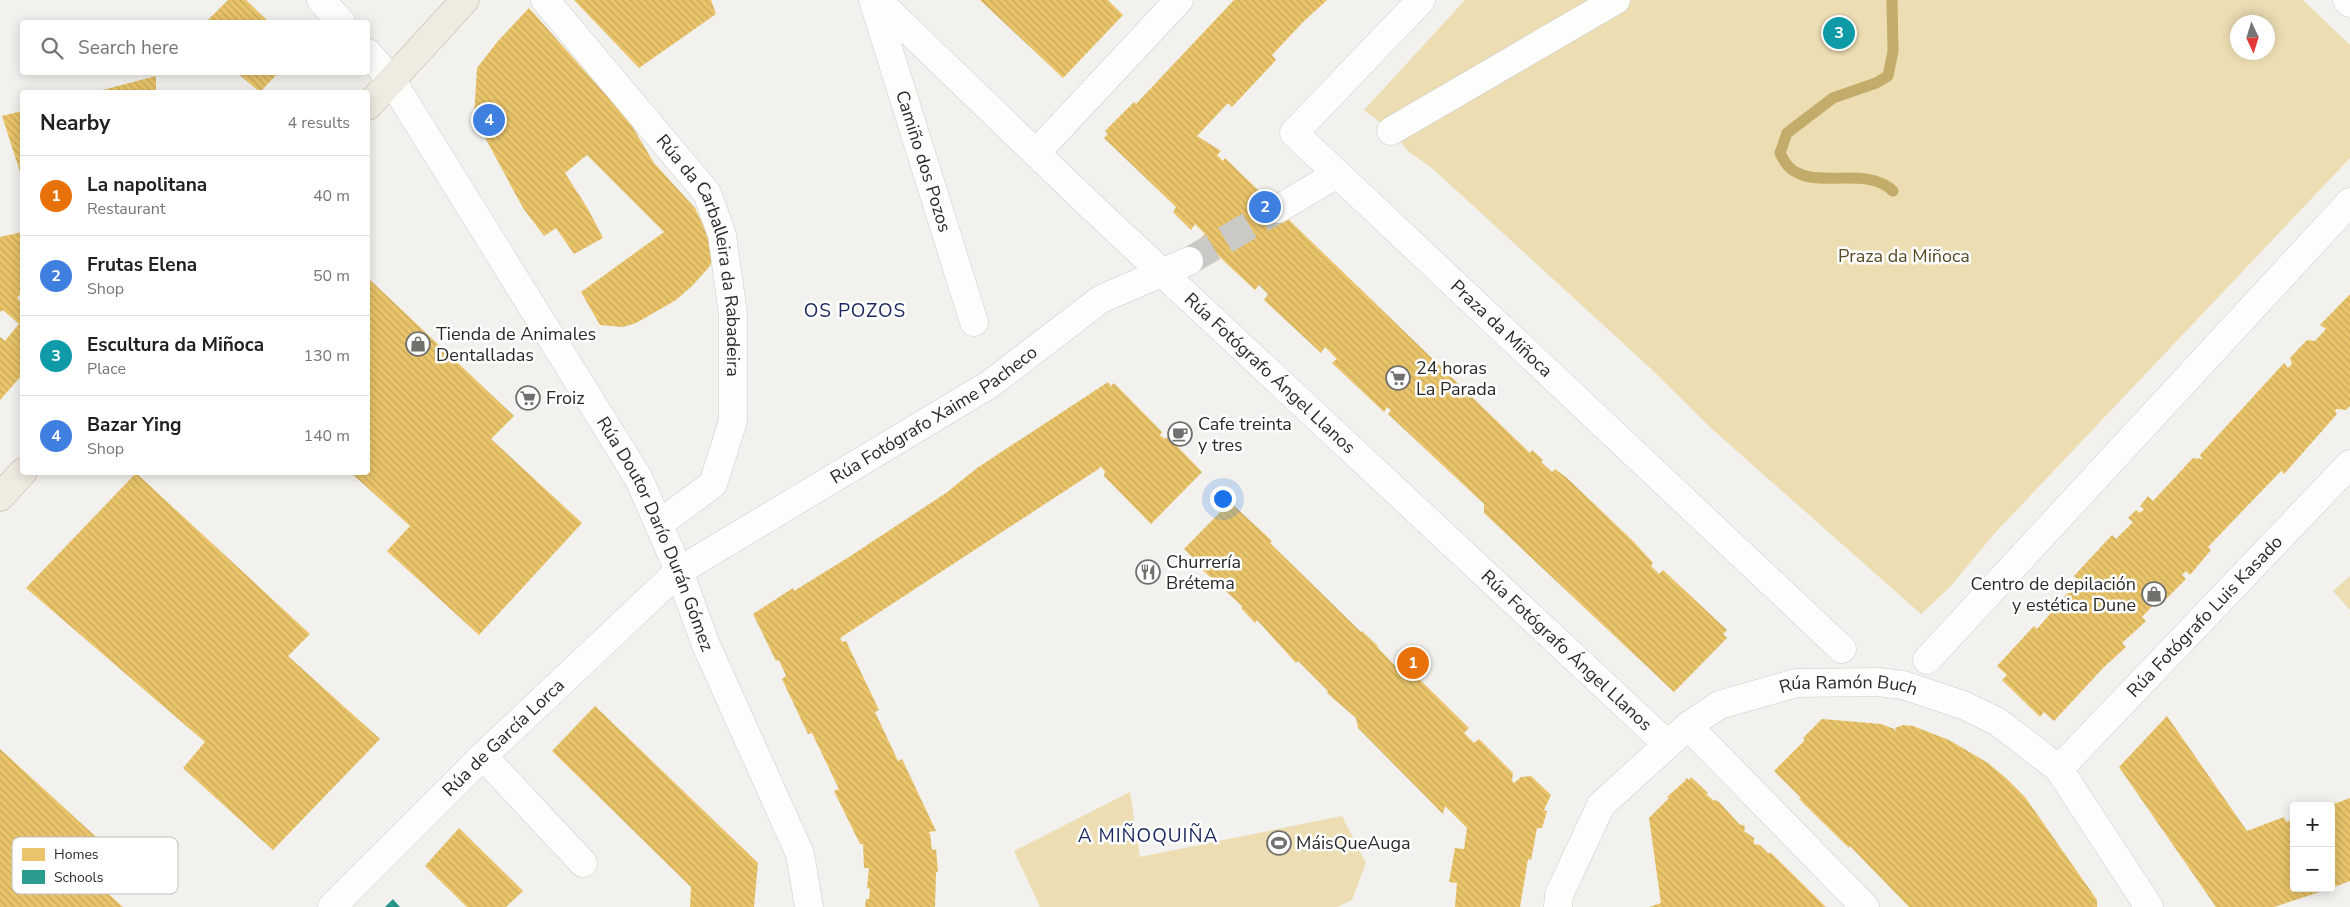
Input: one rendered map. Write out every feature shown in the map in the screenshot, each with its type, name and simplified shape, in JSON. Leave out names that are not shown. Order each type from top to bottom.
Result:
[{"type":"main road","points":[[370,104],[465,0]]},
{"type":"main road","points":[[0,497],[20,475]]},
{"type":"street","points":[[321,0],[339,20]]},
{"type":"street","name":"Rúa da Carballeira da Rabadeira","points":[[545,0],[707,193],[722,235],[734,314],[733,421],[713,484],[658,524]]},
{"type":"street","name":"Camiño dos Pozos","points":[[873,0],[974,322]]},
{"type":"street","name":"Rúa Fotógrafo Ángel Llanos","points":[[877,0],[1036,153],[1667,744]]},
{"type":"street","points":[[1036,153],[1179,0]]},
{"type":"street","name":"Praza da Miñoca","points":[[1421,0],[1294,133],[1842,649]]},
{"type":"street","points":[[1391,131],[1616,0]]},
{"type":"street","name":"Rúa Doutor Darío Durán Gómez","points":[[370,56],[392,81],[639,480],[679,571],[706,644],[800,854],[809,907]]},
{"type":"street","points":[[1278,209],[1337,174]]},
{"type":"street","points":[[1926,660],[2350,202]]},
{"type":"street","name":"Rúa Fotógrafo Xaime Pacheco","points":[[679,571],[990,384],[1101,299],[1162,271],[1189,261]]},
{"type":"street","name":"Rúa Fotógrafo Luis Kasado","points":[[2059,769],[2350,464]]},
{"type":"street","name":"Rúa de García Lorca","points":[[332,907],[483,756],[679,571]]},
{"type":"street","name":"Rúa Ramón Buch","points":[[1558,907],[1559,896],[1601,805],[1688,726],[1719,705],[1796,683],[1886,683],[1903,685],[1963,705],[1998,722],[2059,769],[2149,907]]},
{"type":"street","points":[[1688,726],[1865,907]]},
{"type":"street","points":[[483,756],[583,863]]},
{"type":"green space","name":"Praza da Miñoca","points":[[1465,0],[2303,0],[2350,45],[2350,158],[1994,534],[1949,588],[1921,614],[1712,429],[1648,366],[1432,168],[1409,152],[1391,131],[1364,110]]},
{"type":"green space","points":[[2350,576],[2350,610],[2333,591]]},
{"type":"green space","name":"MáisQueAuga","points":[[1130,792],[1140,857],[1342,816],[1366,863],[1352,900],[1337,907],[1040,907],[1014,851]]},
{"type":"building: Homes","points":[[228,0],[246,0],[267,20],[208,20]]},
{"type":"building: Homes","points":[[574,0],[711,0],[716,14],[639,68]]},
{"type":"building: Homes","points":[[980,0],[1108,0],[1123,15],[1063,78]]},
{"type":"building: Homes","points":[[1234,0],[1327,0],[1272,55],[1276,60],[1232,107],[1228,103],[1197,136],[1221,151],[1217,155],[1223,161],[1225,158],[1530,453],[1532,450],[1552,472],[1555,469],[1567,478],[1633,541],[1653,563],[1651,566],[1659,574],[1663,570],[1727,630],[1723,634],[1727,638],[1674,692],[1484,513],[1484,504],[1388,414],[1391,410],[1387,407],[1384,412],[1332,363],[1337,359],[1325,347],[1321,353],[1264,300],[1268,294],[1259,285],[1255,290],[1227,264],[1201,238],[1205,234],[1195,224],[1191,230],[1173,212],[1176,207],[1104,138],[1108,134],[1105,131],[1134,102],[1136,104]]},
{"type":"building: Homes","points":[[529,8],[629,121],[654,163],[695,208],[716,253],[709,267],[676,300],[636,323],[623,327],[600,325],[581,292],[664,232],[587,155],[565,173],[588,209],[603,238],[574,254],[556,228],[544,236],[523,208],[474,117],[477,68],[498,41]]},
{"type":"building: Homes","points":[[240,75],[276,75],[262,90],[258,90]]},
{"type":"building: Homes","points":[[156,76],[156,90],[103,90]]},
{"type":"building: Homes","points":[[20,112],[20,172],[2,116]]},
{"type":"building: Homes","points":[[20,232],[20,294],[17,298],[20,301],[20,377],[0,400],[0,337],[5,341],[19,324],[3,310],[0,312],[0,237]]},
{"type":"building: Homes","points":[[370,280],[514,416],[491,439],[582,523],[479,635],[387,551],[410,526],[353,475],[370,475]]},
{"type":"building: Homes","points":[[2350,294],[2350,406],[2346,410],[2336,409],[2337,414],[2284,474],[2281,471],[2208,547],[2211,550],[2190,575],[2186,571],[2182,575],[2186,579],[2166,599],[2162,596],[2142,617],[2146,621],[2122,643],[2126,647],[2104,667],[2054,721],[2044,712],[2040,717],[2002,680],[2007,675],[1997,666],[2034,626],[2037,629],[2050,614],[2048,613],[2068,593],[2071,593],[2072,586],[2078,580],[2074,576],[2112,535],[2116,539],[2133,522],[2128,518],[2136,510],[2140,513],[2144,509],[2140,506],[2148,496],[2153,501],[2193,458],[2202,459],[2200,455],[2284,363],[2288,368],[2292,364],[2290,358],[2307,340],[2315,341],[2326,329],[2320,325]]},
{"type":"building: Homes","points":[[1108,382],[1111,386],[1114,383],[1162,432],[1160,435],[1165,439],[1168,437],[1202,472],[1151,524],[1104,476],[1105,471],[1100,466],[1100,468],[840,638],[842,642],[846,641],[879,710],[875,712],[898,761],[902,759],[936,831],[928,832],[930,833],[932,850],[936,849],[938,872],[936,872],[935,907],[865,907],[866,899],[869,899],[870,889],[867,888],[869,868],[864,868],[863,844],[860,844],[834,791],[839,789],[812,733],[808,734],[782,679],[786,676],[779,660],[776,661],[753,614],[793,588],[794,591],[849,557],[946,493],[977,468]]},
{"type":"building: Homes","points":[[134,475],[138,475],[310,634],[288,656],[380,739],[273,850],[183,768],[205,742],[26,588]]},
{"type":"building: Homes","points":[[1230,502],[1272,541],[1270,543],[1361,632],[1378,646],[1403,674],[1412,672],[1469,728],[1464,733],[1474,743],[1479,739],[1513,773],[1512,781],[1514,783],[1521,777],[1531,776],[1551,795],[1544,810],[1547,811],[1542,828],[1537,828],[1531,860],[1528,859],[1520,907],[1455,907],[1457,883],[1449,882],[1455,848],[1464,849],[1467,828],[1445,806],[1443,814],[1358,728],[1356,718],[1327,693],[1328,691],[1298,661],[1296,663],[1257,620],[1255,623],[1241,608],[1242,606],[1196,564],[1197,562],[1184,549]]},
{"type":"building: Homes","points":[[595,706],[758,863],[754,907],[690,907],[691,887],[552,751]]},
{"type":"building: Homes","points":[[2167,716],[2247,831],[2284,817],[2286,822],[2290,820],[2290,892],[2320,892],[2274,907],[2216,907],[2119,767]]},
{"type":"building: Homes","points":[[1822,719],[1881,724],[1894,729],[1896,732],[1895,728],[1903,725],[1913,726],[1949,740],[1988,763],[2025,797],[2097,900],[2097,907],[1909,907],[1850,846],[1849,848],[1799,799],[1801,798],[1774,771],[1805,740],[1803,738]]},
{"type":"building: Homes","points":[[0,749],[96,837],[12,837],[12,894],[109,894],[123,907],[0,907]]},
{"type":"building: Homes","points":[[1691,777],[1708,793],[1706,794],[1713,800],[1718,801],[1741,826],[1742,824],[1745,827],[1744,831],[1754,838],[1754,844],[1760,845],[1769,854],[1770,852],[1826,907],[1649,907],[1661,903],[1649,818],[1686,778],[1689,780]]},
{"type":"building: Homes","points":[[2350,798],[2350,881],[2335,887],[2335,847],[2335,804]]},
{"type":"building: Homes","points":[[459,828],[523,891],[506,907],[467,907],[425,866]]},
{"type":"building: Schools","points":[[393,899],[400,907],[385,907]]},
{"type":"waterway","points":[[1892,0],[1893,51],[1888,76],[1876,83],[1833,98],[1787,133],[1780,153],[1788,166],[1798,173],[1811,177],[1869,179],[1882,183],[1893,191]]},
{"type":"tunnel","points":[[1189,261],[1278,209]]},
{"type":"place","name":"Escultura da Miñoca","points":[[1839,33]]},
{"type":"place","name":"Bazar Ying","points":[[489,120]]},
{"type":"place","name":"Frutas Elena","points":[[1265,207]]},
{"type":"place","name":"Tienda de Animales Dentalladas","points":[[418,344]]},
{"type":"place","name":"24 horas La Parada","points":[[1398,378]]},
{"type":"place","name":"Froiz","points":[[528,398]]},
{"type":"place","name":"Cafe treinta y tres","points":[[1180,434]]},
{"type":"place","name":"Churrería Brétema","points":[[1148,572]]},
{"type":"place","name":"Centro de depilación y estética Dune","points":[[2154,594]]},
{"type":"place","name":"La napolitana","points":[[1413,663]]},
{"type":"place","name":"MáisQueAuga","points":[[1279,843]]},
{"type":"district","name":"OS POZOS","points":[[855,311]]},
{"type":"district","name":"A MIÑOQUIÑA","points":[[1148,836]]}]
